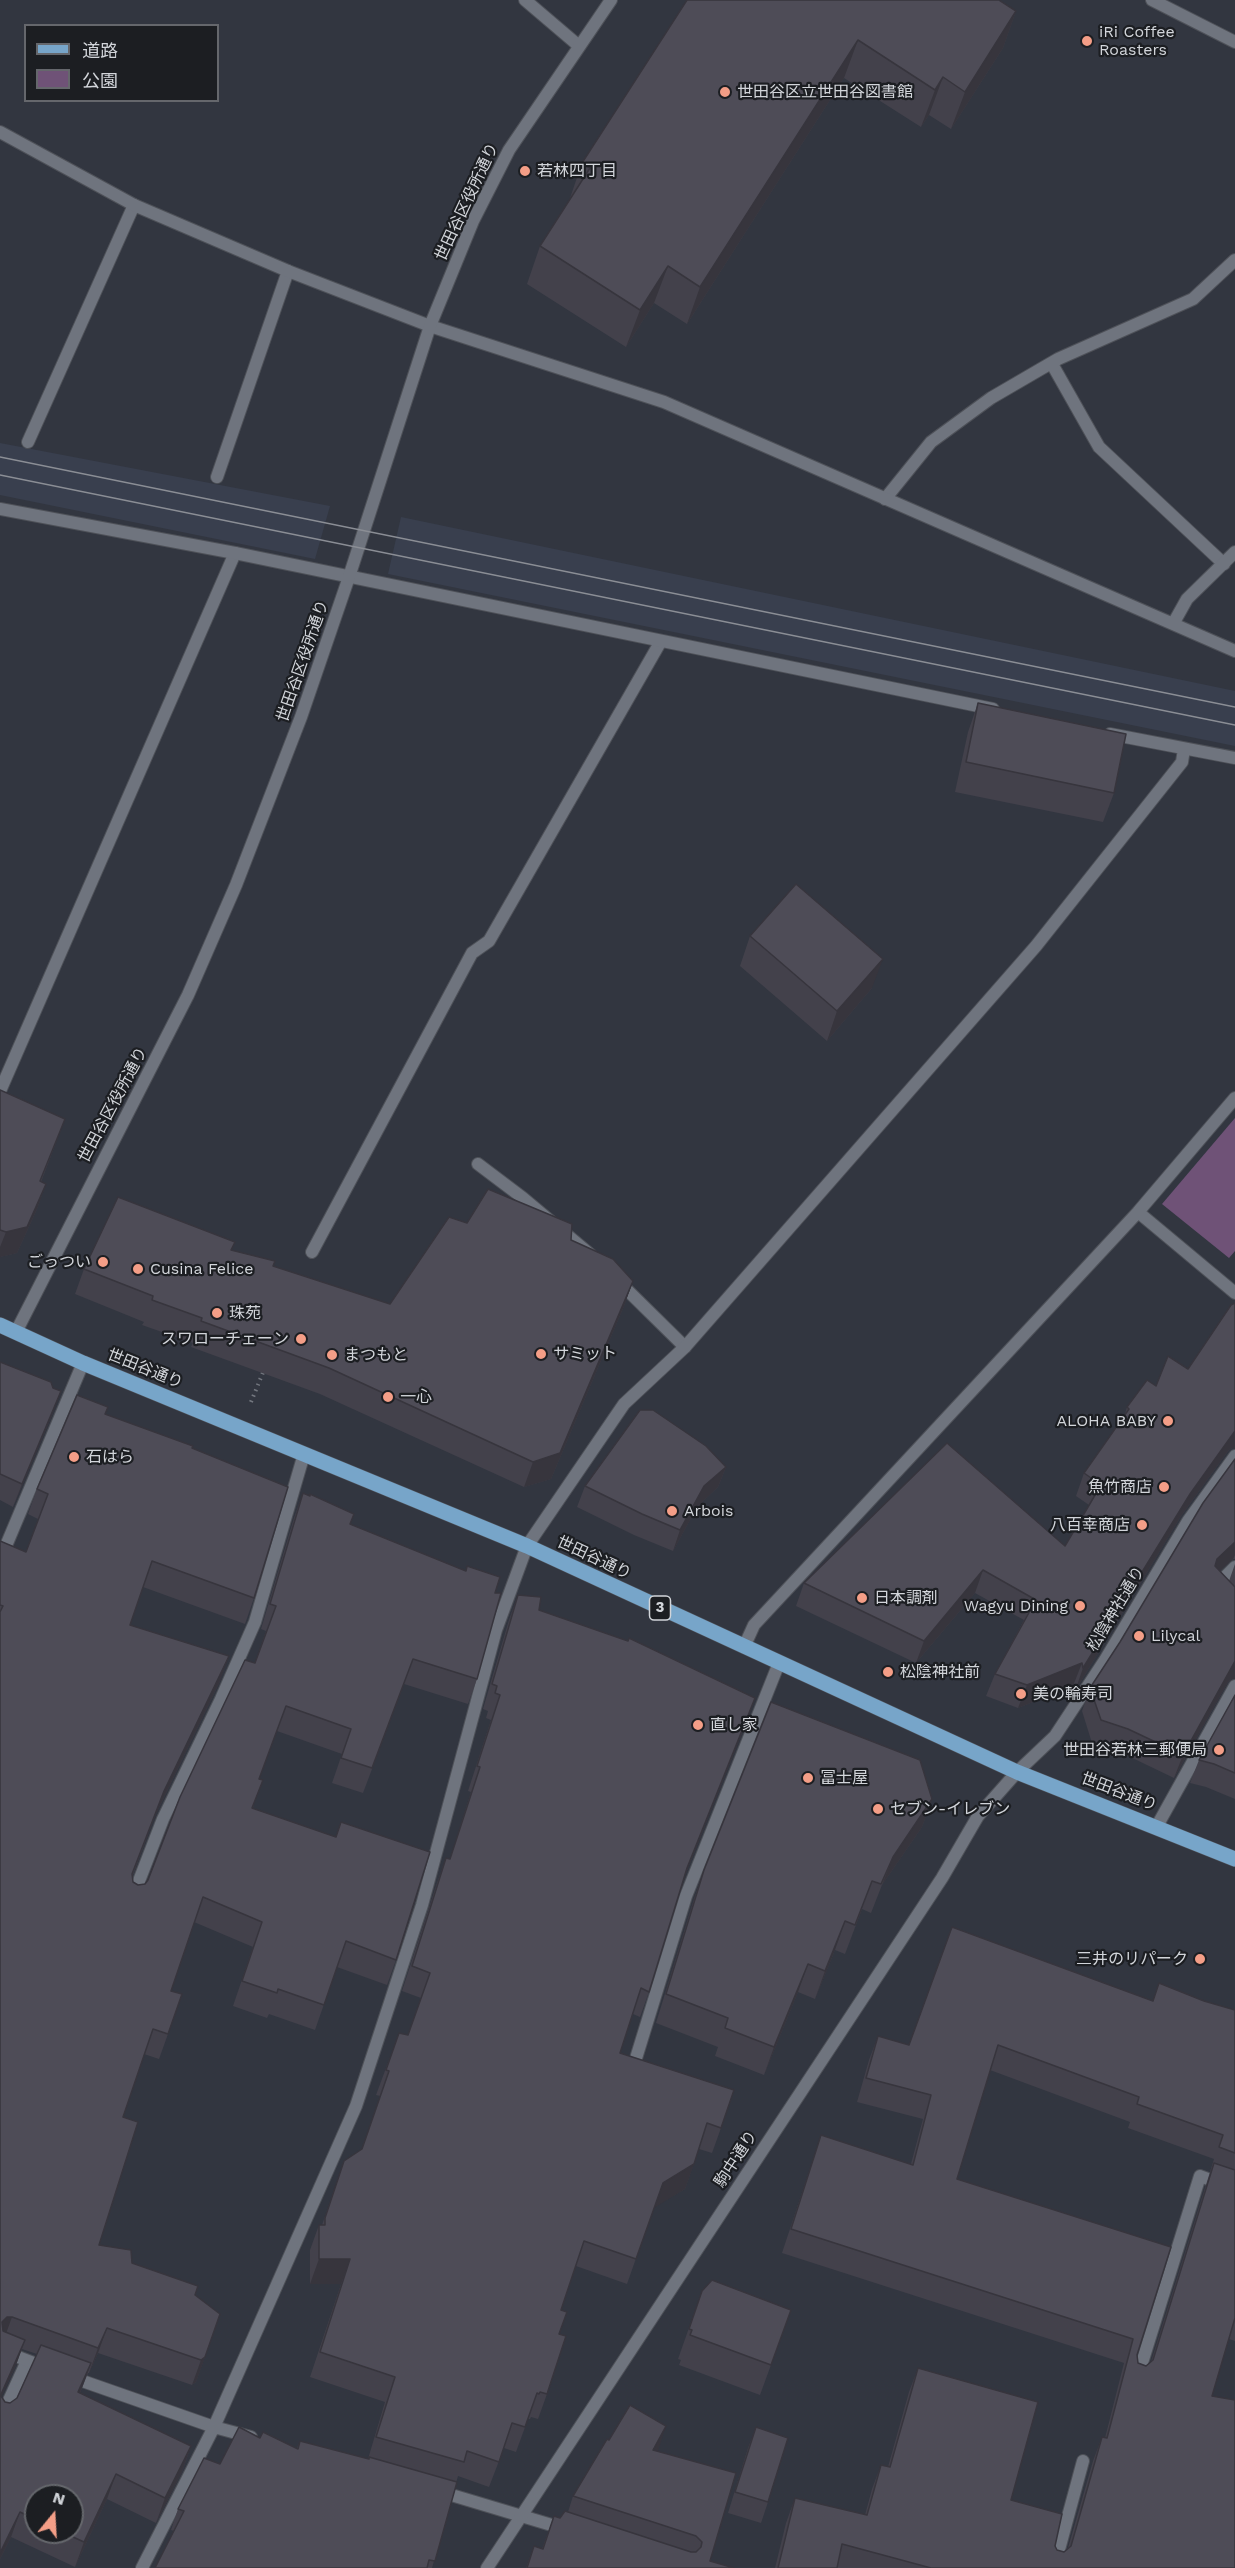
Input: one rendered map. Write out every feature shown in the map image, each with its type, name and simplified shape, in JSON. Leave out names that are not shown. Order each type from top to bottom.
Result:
[{"type":"main road","name":"世田谷通り","points":[[0,1325],[83,1363],[527,1546],[1017,1772],[1235,1859]]},
{"type":"street","points":[[525,0],[579,46]]},
{"type":"street","name":"世田谷区役所通り","points":[[16,1332],[197,976],[236,885],[284,761],[349,577],[430,326],[473,220],[509,150],[611,0]]},
{"type":"street","points":[[1152,0],[1235,42]]},
{"type":"street","points":[[0,132],[134,205],[288,271],[430,326],[664,402],[1235,651]]},
{"type":"street","points":[[28,442],[134,205]]},
{"type":"street","points":[[885,499],[931,442],[992,398],[1058,359],[1193,299],[1235,260]]},
{"type":"street","points":[[217,477],[288,271]]},
{"type":"street","points":[[1052,364],[1099,447],[1224,564]]},
{"type":"street","points":[[0,509],[236,553],[1009,713]]},
{"type":"street","points":[[1173,624],[1186,599],[1235,552]]},
{"type":"street","points":[[0,1091],[236,553]]},
{"type":"street","points":[[312,1252],[472,953],[489,941],[661,641]]},
{"type":"street","points":[[1102,732],[1235,758]]},
{"type":"street","points":[[142,2568],[214,2427],[356,2106],[422,1905],[496,1630],[527,1546],[624,1404],[685,1347],[1036,946],[1182,762],[1184,749]]},
{"type":"street","points":[[744,1647],[754,1625],[1138,1212],[1235,1098]]},
{"type":"street","points":[[477,1164],[556,1224],[685,1347]]},
{"type":"street","points":[[1138,1212],[1235,1293]]},
{"type":"street","points":[[0,1560],[83,1363]]},
{"type":"street","points":[[131,1902],[168,1808],[221,1699],[255,1622],[304,1454]]},
{"type":"street","name":"松陰神社通り","points":[[1017,1772],[1055,1737],[1105,1660],[1188,1521],[1235,1456]]},
{"type":"street","points":[[1235,1567],[1215,1587],[1235,1606]]},
{"type":"street","points":[[633,2068],[686,1896],[780,1663]]},
{"type":"street","points":[[1157,1826],[1235,1686]]},
{"type":"street","name":"駒中通り","points":[[487,2568],[942,1878],[978,1816],[1017,1772]]},
{"type":"street","points":[[1136,2382],[1200,2176],[1235,2189]]},
{"type":"street","points":[[0,2350],[214,2427],[260,2440]]},
{"type":"street","points":[[0,2420],[27,2361]]},
{"type":"street","points":[[1054,2568],[1083,2461]]},
{"type":"street","points":[[430,2489],[575,2532]]},
{"type":"path","points":[[241,1428],[268,1362]]},
{"type":"shaded area","points":[[0,443],[330,506],[315,559],[0,495]]},
{"type":"shaded area","points":[[401,517],[1235,691],[1235,746],[388,574]]},
{"type":"green space","points":[[1235,1118],[1235,1251],[1229,1258],[1162,1204]]},
{"type":"building","points":[[687,0],[999,0],[1016,11],[965,92],[943,77],[935,90],[858,40],[700,287],[668,266],[640,310],[540,246],[590,168],[582,163]]},
{"type":"building","points":[[978,703],[1126,734],[1114,793],[966,762]]},
{"type":"building","points":[[796,884],[883,959],[837,1011],[750,936]]},
{"type":"building","points":[[0,1090],[65,1119],[40,1181],[46,1184],[27,1227],[6,1232],[0,1230]]},
{"type":"building","points":[[488,1189],[572,1224],[571,1240],[613,1259],[633,1281],[560,1453],[533,1462],[329,1368],[201,1321],[202,1318],[152,1300],[153,1296],[84,1269],[118,1197],[235,1242],[231,1250],[275,1261],[273,1266],[390,1304],[449,1217],[467,1223]]},
{"type":"building","points":[[1235,1303],[1235,1431],[1190,1494],[1083,1668],[1082,1663],[1027,1685],[995,1674],[1036,1600],[983,1570],[924,1641],[804,1583],[947,1443],[1065,1546],[1101,1485],[1084,1473],[1129,1409],[1127,1407],[1147,1380],[1156,1386],[1168,1356],[1188,1369],[1231,1305]]},
{"type":"building","points":[[0,1362],[51,1382],[53,1388],[61,1391],[22,1484],[0,1474]]},
{"type":"building","points":[[77,1395],[108,1407],[105,1414],[193,1446],[192,1448],[288,1487],[254,1598],[152,1561],[130,1625],[229,1656],[164,1791],[132,1874],[133,1882],[138,1885],[145,1884],[148,1880],[180,1797],[245,1660],[255,1663],[276,1606],[270,1604],[303,1493],[354,1514],[350,1524],[466,1571],[467,1566],[500,1577],[495,1593],[501,1593],[477,1679],[413,1659],[372,1768],[341,1758],[351,1729],[286,1706],[259,1779],[263,1780],[252,1808],[336,1837],[341,1822],[430,1852],[396,1960],[346,1941],[324,2005],[278,1989],[277,1993],[242,1981],[262,1922],[203,1897],[171,1991],[182,1994],[168,2034],[153,2029],[123,2117],[138,2122],[99,2245],[131,2250],[132,2263],[198,2286],[195,2295],[220,2314],[205,2357],[201,2360],[107,2328],[98,2348],[12,2317],[7,2317],[2,2322],[3,2331],[25,2340],[2,2392],[1,2396],[5,2402],[10,2403],[17,2398],[41,2345],[91,2363],[78,2392],[191,2446],[165,2498],[116,2474],[84,2542],[84,2484],[24,2484],[24,2514],[20,2512],[0,2553],[0,1612],[3,1606],[0,1605],[0,1541],[26,1552],[48,1494],[37,1489]]},
{"type":"building","points":[[640,1410],[653,1410],[706,1446],[726,1467],[704,1486],[680,1530],[585,1486]]},
{"type":"building","points":[[1235,1459],[1235,1542],[1217,1559],[1215,1566],[1235,1587],[1235,1661],[1183,1755],[1128,1729],[1101,1720],[1090,1688],[1203,1503]]},
{"type":"building","points":[[518,1595],[541,1597],[539,1610],[628,1641],[629,1638],[755,1698],[687,1868],[649,1992],[641,1988],[620,2053],[734,2090],[721,2128],[707,2123],[694,2164],[663,2183],[636,2259],[584,2241],[561,2310],[567,2312],[559,2334],[566,2336],[547,2394],[537,2393],[525,2427],[512,2423],[499,2462],[467,2451],[464,2462],[376,2437],[395,2377],[320,2352],[350,2259],[319,2259],[319,2225],[325,2225],[325,2218],[344,2161],[362,2149],[389,2071],[386,2070],[399,2033],[408,2035],[430,1973],[412,1966],[446,1858],[450,1859],[480,1767],[477,1766],[500,1695],[495,1693],[497,1686],[492,1684]]},
{"type":"building","points":[[1235,1695],[1235,1773],[1199,1760]]},
{"type":"building","points":[[771,1702],[920,1760],[932,1799],[893,1857],[881,1884],[872,1881],[855,1925],[845,1921],[825,1971],[808,1964],[774,2047],[725,2028],[728,2018],[666,1994],[704,1870]]},
{"type":"building","points":[[952,1927],[1153,2001],[1159,1983],[1204,2001],[1235,2010],[1235,2153],[1219,2147],[1223,2135],[1137,2104],[1139,2097],[998,2045],[957,2179],[1171,2247],[1137,2355],[1138,2363],[1146,2366],[1153,2360],[1214,2163],[1235,2170],[1235,2318],[1212,2396],[1235,2400],[1235,2568],[931,2568],[842,2544],[837,2568],[778,2568],[795,2498],[867,2515],[881,2465],[890,2467],[918,2368],[1038,2402],[1011,2500],[1062,2514],[1055,2546],[1057,2550],[1064,2552],[1071,2546],[1102,2437],[1107,2438],[1133,2339],[791,2229],[821,2135],[913,2165],[931,2095],[866,2078],[878,2036],[909,2045]]},
{"type":"building","points":[[712,2280],[791,2310],[771,2365],[690,2335],[692,2330],[689,2329],[702,2291]]},
{"type":"building","points":[[630,2405],[666,2426],[653,2450],[736,2473],[710,2561],[734,2568],[527,2568],[534,2546],[543,2549],[554,2516],[560,2518],[565,2511],[691,2552],[696,2552],[701,2547],[702,2542],[696,2536],[573,2496]]},
{"type":"building","points":[[239,2427],[260,2438],[263,2432],[298,2449],[300,2441],[369,2459],[369,2457],[457,2482],[435,2561],[429,2560],[427,2568],[155,2568],[184,2511],[178,2509],[204,2458],[220,2464]]},
{"type":"building","points":[[756,2427],[788,2438],[768,2502],[735,2492]]},
{"type":"tram line","points":[[0,457],[1235,707]]},
{"type":"tram line","points":[[0,475],[1235,725]]},
{"type":"place","name":"iRi Coffee Roasters","points":[[1087,41]]},
{"type":"place","name":"世田谷区立世田谷図書館","points":[[725,92]]},
{"type":"place","name":"若林四丁目","points":[[525,171]]},
{"type":"place","name":"ごっつい","points":[[103,1262]]},
{"type":"place","name":"Cusina Felice","points":[[138,1269]]},
{"type":"place","name":"珠苑","points":[[217,1313]]},
{"type":"place","name":"スワローチェーン","points":[[301,1339]]},
{"type":"place","name":"サミット","points":[[541,1354]]},
{"type":"place","name":"まつもと","points":[[332,1355]]},
{"type":"place","name":"一心","points":[[388,1397]]},
{"type":"place","name":"ALOHA BABY","points":[[1168,1421]]},
{"type":"place","name":"石はら","points":[[74,1457]]},
{"type":"place","name":"魚竹商店","points":[[1164,1487]]},
{"type":"place","name":"Arbois","points":[[672,1511]]},
{"type":"place","name":"八百幸商店","points":[[1142,1525]]},
{"type":"place","name":"日本調剤","points":[[862,1598]]},
{"type":"place","name":"Wagyu Dining","points":[[1080,1606]]},
{"type":"place","name":"Lilycal","points":[[1139,1636]]},
{"type":"place","name":"松陰神社前","points":[[888,1672]]},
{"type":"place","name":"美の輪寿司","points":[[1021,1694]]},
{"type":"place","name":"直し家","points":[[698,1725]]},
{"type":"place","name":"世田谷若林三郵便局","points":[[1219,1750]]},
{"type":"place","name":"冨士屋","points":[[808,1778]]},
{"type":"place","name":"セブン-イレブン","points":[[878,1809]]},
{"type":"place","name":"三井のリパーク","points":[[1200,1959]]}]
